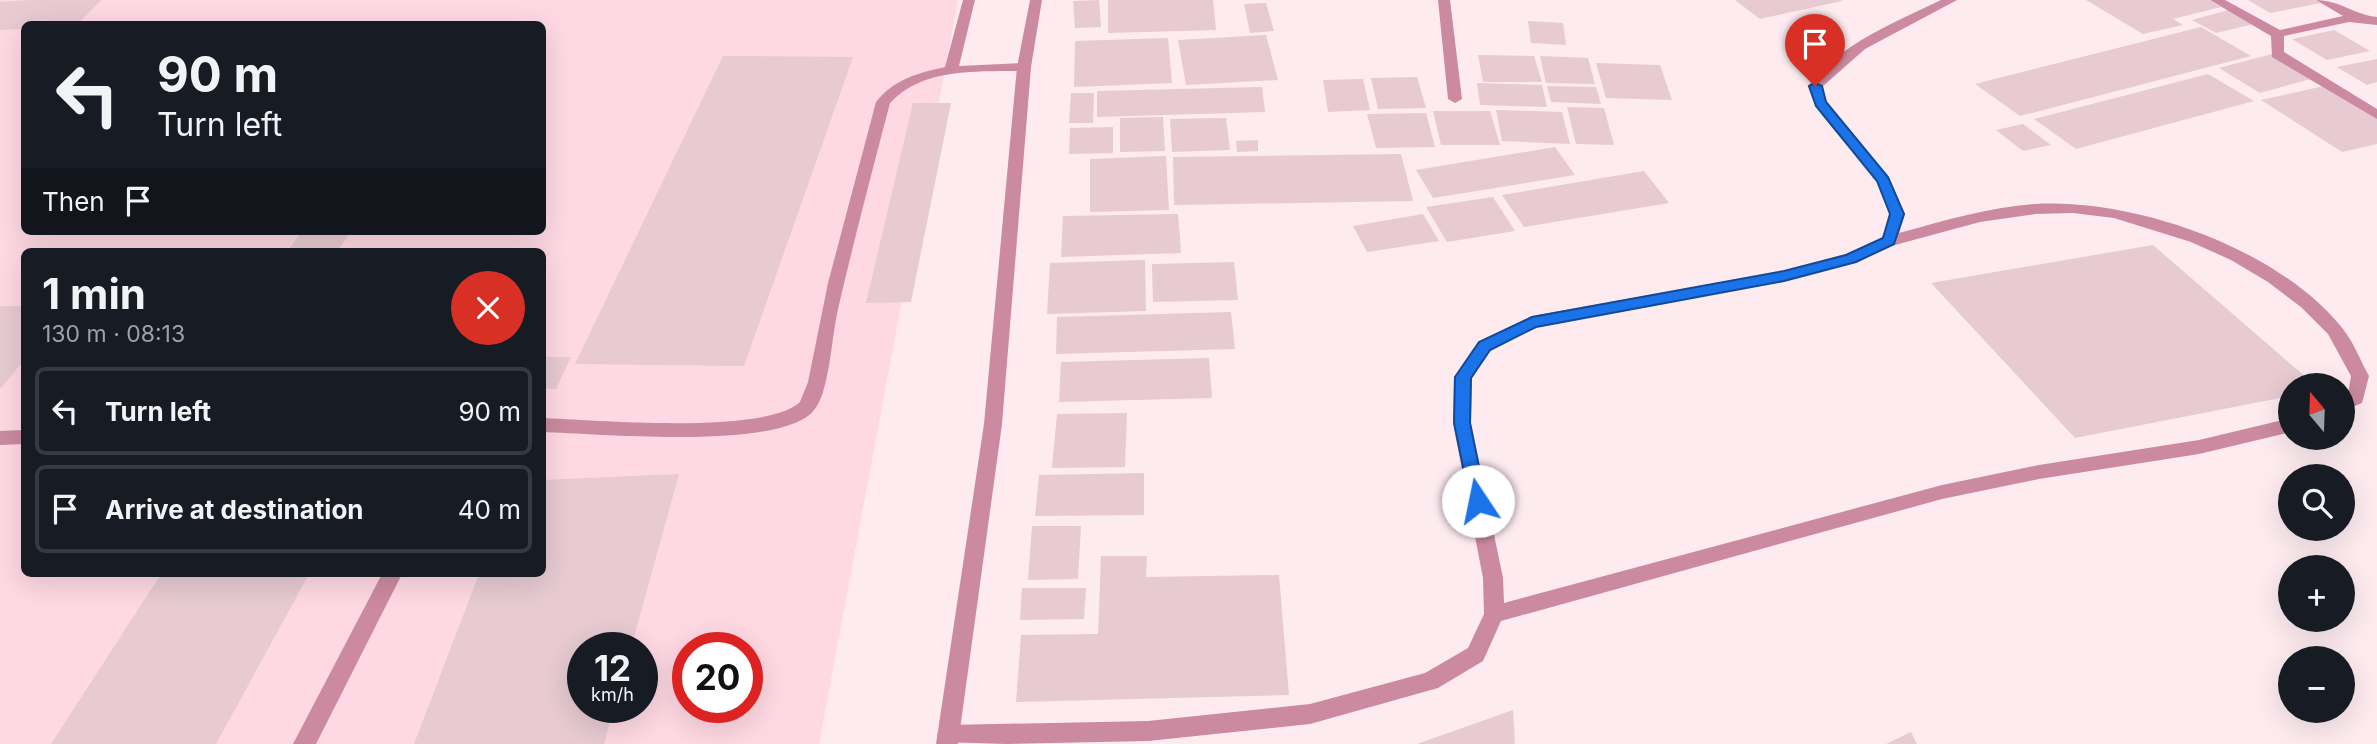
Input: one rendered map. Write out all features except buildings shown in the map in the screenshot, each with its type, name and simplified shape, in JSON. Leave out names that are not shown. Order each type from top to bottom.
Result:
[{"type":"street","points":[[951,70],[969,0]]},
{"type":"street","points":[[1036,0],[1024,67],[993,424],[948,739],[1148,731],[1310,714],[1430,681],[1476,654],[1494,614],[1493,578],[1462,423],[1463,377],[1485,346],[1532,322],[1784,276],[1851,258],[1889,241],[1991,214],[2039,208],[2102,212],[2148,220],[2193,235],[2239,257],[2296,296],[2335,331],[2360,376],[2356,398]]},
{"type":"street","points":[[1444,0],[1455,99]]},
{"type":"street","points":[[1889,241],[1897,214],[1883,180],[1820,103],[1815,86],[1831,66],[1860,47],[1951,0]]},
{"type":"street","points":[[2216,0],[2278,34],[2355,17]]},
{"type":"street","points":[[2322,0],[2355,17],[2377,21]]},
{"type":"street","points":[[2278,34],[2277,54],[2377,115]]},
{"type":"street","points":[[546,425],[731,428],[772,424],[800,413],[812,400],[822,344],[883,102],[890,91],[909,81],[951,70],[1024,67]]},
{"type":"street","points":[[1494,614],[1942,492],[2039,472],[2199,447],[2278,428]]},
{"type":"street","points":[[0,438],[21,437]]},
{"type":"street","points":[[304,744],[390,577]]},
{"type":"shaded area","points":[[0,0],[958,0],[819,744],[0,744]]},
{"type":"route","points":[[1478,501],[1462,423],[1463,377],[1485,346],[1532,322],[1687,296],[1784,276],[1851,258],[1889,241],[1897,214],[1883,180],[1820,103],[1815,86]]}]
